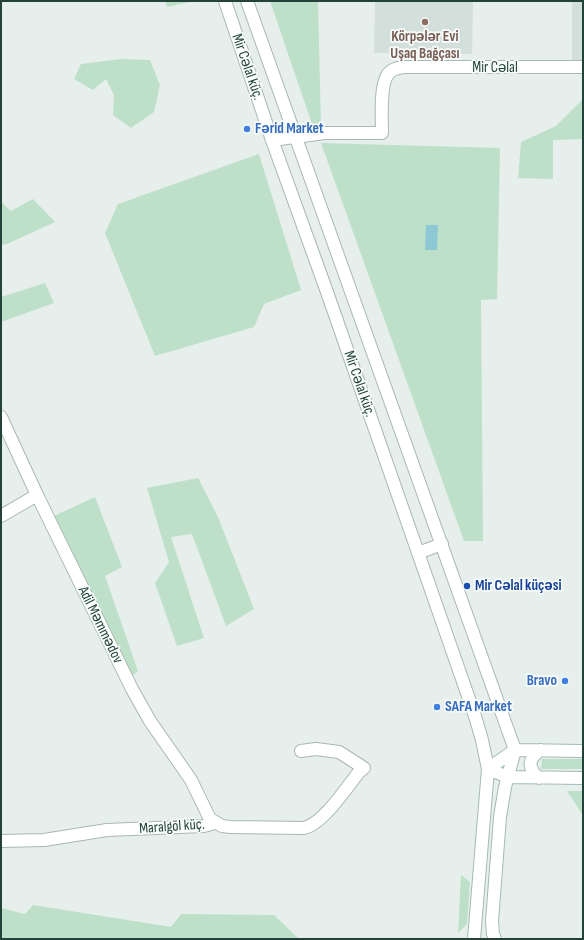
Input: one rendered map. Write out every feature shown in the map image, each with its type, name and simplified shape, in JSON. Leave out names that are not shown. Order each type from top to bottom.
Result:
[{"type":"street","name":"Mir Cəlal küç.","points":[[225,1],[272,140],[328,292],[482,740],[488,768],[474,939]]},
{"type":"street","name":"Mir Cəlal küç.","points":[[247,1],[516,750]]},
{"type":"street","name":"Mir Cəlal","points":[[295,136],[325,133],[382,133],[383,87],[388,72],[395,68],[583,67]]},
{"type":"street","points":[[272,140],[295,136]]},
{"type":"street","name":"Adil Məmmədov","points":[[1,417],[37,495],[125,676],[150,721],[191,780],[208,814],[215,823]]},
{"type":"street","points":[[1,516],[37,495]]},
{"type":"street","points":[[418,553],[442,544]]},
{"type":"street","name":"Maralgöl küç.","points":[[1,841],[44,840],[107,830],[204,826],[215,823],[230,827],[309,827],[323,817],[359,772],[364,768],[339,752],[327,750],[302,750]]},
{"type":"street","points":[[495,939],[492,921],[500,817],[508,777],[516,750]]},
{"type":"street","points":[[488,768],[516,750],[583,751]]},
{"type":"street","points":[[538,778],[534,774],[530,765],[533,757],[541,750]]},
{"type":"street","points":[[488,768],[508,777],[583,778]]},
{"type":"shaded area","points":[[375,1],[473,1],[472,54],[374,53]]},
{"type":"shaded area","points":[[572,1],[583,1],[583,61],[572,61]]},
{"type":"green space","points":[[165,1],[194,1],[167,7]]},
{"type":"green space","points":[[270,1],[318,1],[321,127],[313,127]]},
{"type":"green space","points":[[121,59],[150,60],[160,85],[154,112],[131,128],[113,115],[114,95],[106,79],[93,90],[74,79],[81,64]]},
{"type":"green space","points":[[583,99],[583,139],[553,140],[553,179],[518,178],[521,142],[556,126]]},
{"type":"green space","points":[[321,143],[500,148],[497,299],[481,300],[483,541],[464,541]]},
{"type":"green space","points":[[259,154],[301,290],[264,304],[254,327],[155,356],[105,233],[118,204]]},
{"type":"green space","points":[[33,199],[55,222],[7,244],[1,245],[1,202],[11,211]]},
{"type":"green space","points":[[45,283],[54,303],[1,322],[1,297]]},
{"type":"green space","points":[[198,478],[218,517],[254,609],[226,626],[192,534],[171,537],[204,638],[177,646],[155,583],[169,562],[147,488]]},
{"type":"green space","points":[[95,497],[122,567],[105,576],[138,671],[132,676],[54,516]]},
{"type":"green space","points":[[542,759],[583,759],[583,769],[541,769]]},
{"type":"green space","points":[[567,791],[583,791],[583,814],[582,814]]},
{"type":"green space","points":[[461,875],[470,882],[467,924],[458,933]]},
{"type":"green space","points":[[33,905],[171,927],[181,914],[274,915],[299,939],[1,939],[1,908],[25,914]]},
{"type":"water","points":[[426,225],[438,225],[437,250],[425,250]]},
{"type":"place","name":"Körpələr Evi Uşaq Bağçası","points":[[425,22]]},
{"type":"place","name":"Fərid Market","points":[[247,129]]},
{"type":"place","name":"Mir Cəlal küçəsi","points":[[467,586]]},
{"type":"place","name":"Bravo","points":[[565,681]]},
{"type":"place","name":"SAFA Market","points":[[437,707]]}]
